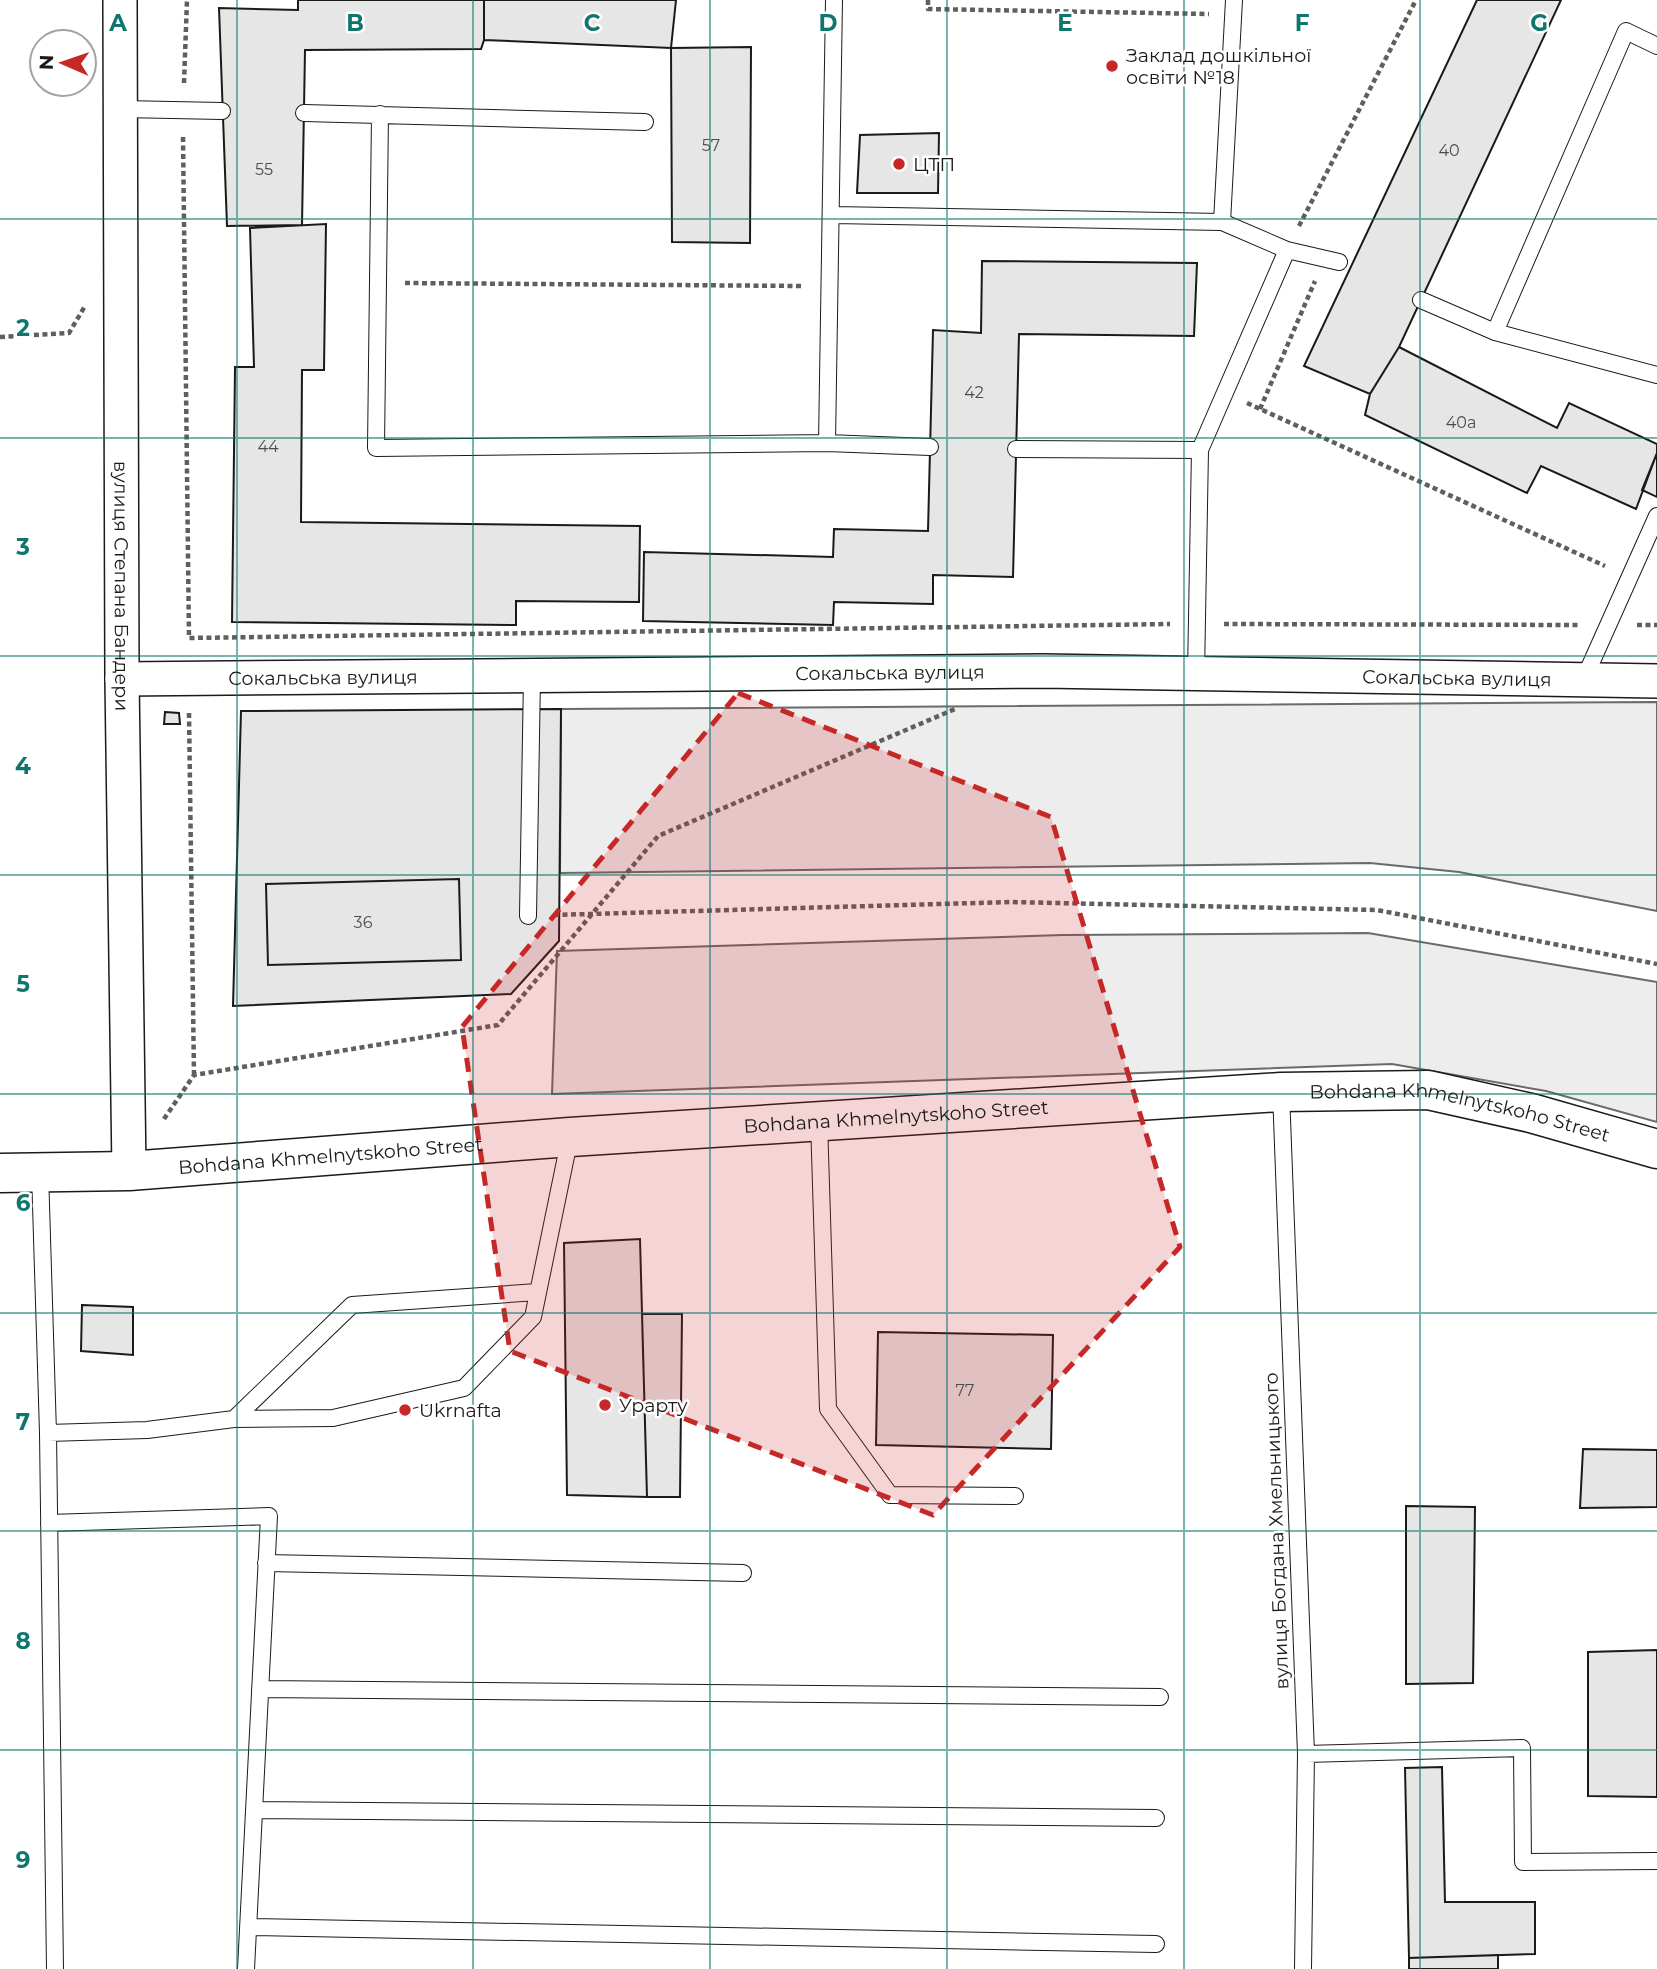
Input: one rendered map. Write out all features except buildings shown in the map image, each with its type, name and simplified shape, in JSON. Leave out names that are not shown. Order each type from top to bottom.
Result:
[{"type":"street","name":"вулиця Степана Бандери","points":[[120,0],[122,679],[130,1171]]},
{"type":"street","name":"Сокальська вулиця","points":[[122,679],[1043,671],[1657,681]]},
{"type":"street","name":"Bohdana Khmelnytskoho Street","points":[[0,1173],[130,1171],[570,1137],[1281,1092],[1427,1090],[1531,1113],[1657,1149]]},
{"type":"lane","points":[[827,443],[833,215],[834,0]]},
{"type":"lane","points":[[1222,222],[1234,7]]},
{"type":"lane","points":[[1495,332],[1626,31],[1657,46]]},
{"type":"lane","points":[[122,109],[183,108],[222,111]]},
{"type":"lane","points":[[304,113],[645,122]]},
{"type":"lane","points":[[380,114],[376,449],[827,443],[930,447]]},
{"type":"lane","points":[[833,215],[1222,222],[1287,250],[1332,261]]},
{"type":"lane","points":[[1196,674],[1200,450],[1287,250]]},
{"type":"lane","points":[[1421,300],[1495,332],[1657,375]]},
{"type":"lane","points":[[1016,449],[1200,450]]},
{"type":"lane","points":[[1584,679],[1632,578],[1657,516]]},
{"type":"lane","points":[[528,916],[532,676]]},
{"type":"lane","name":"вулиця Богдана Хмельницького","points":[[1281,1092],[1306,1754],[1303,1969]]},
{"type":"lane","points":[[819,1121],[828,1409],[891,1495],[1015,1496]]},
{"type":"lane","points":[[48,1433],[147,1430],[234,1419],[333,1418],[464,1388],[533,1317],[570,1137]]},
{"type":"lane","points":[[40,1172],[48,1433],[55,1969]]},
{"type":"lane","points":[[234,1419],[352,1304],[537,1292]]},
{"type":"lane","points":[[49,1523],[269,1516],[246,1969]]},
{"type":"lane","points":[[266,1563],[743,1573]]},
{"type":"lane","points":[[260,1689],[1160,1697]]},
{"type":"lane","points":[[1306,1754],[1522,1748],[1523,1862],[1657,1861]]},
{"type":"lane","points":[[254,1810],[1156,1818]]},
{"type":"lane","points":[[248,1927],[1156,1944]]},
{"type":"path","points":[[130,1171],[194,1075],[183,108],[187,0]]},
{"type":"path","points":[[928,0],[928,9],[1234,7]]},
{"type":"path","points":[[1287,250],[1416,0]]},
{"type":"path","points":[[1260,409],[1332,261]]},
{"type":"path","points":[[378,282],[831,286]]},
{"type":"path","points":[[0,337],[69,333],[89,299]]},
{"type":"path","points":[[1225,393],[1632,578]]},
{"type":"path","points":[[189,638],[1197,624],[1657,625]]},
{"type":"path","points":[[194,1075],[498,1025],[658,836],[966,704]]},
{"type":"path","points":[[528,916],[1010,902],[1377,911],[1657,964]]},
{"type":"highlighted area","points":[[738,693],[1051,817],[1180,1247],[933,1515],[510,1351],[462,1027]]},
{"type":"shaded area","points":[[1657,702],[1657,911],[1459,872],[1370,863],[560,873],[561,709]]},
{"type":"shaded area","points":[[1368,933],[1657,982],[1657,1122],[1546,1091],[1392,1064],[552,1094],[557,951],[1063,935]]},
{"type":"place","name":"Заклад дошкільної освіти №18","points":[[1112,66]]},
{"type":"place","name":"ЦТП","points":[[899,164]]},
{"type":"place","name":"Урарту","points":[[605,1405]]},
{"type":"place","name":"Ukrnafta","points":[[405,1410]]}]
